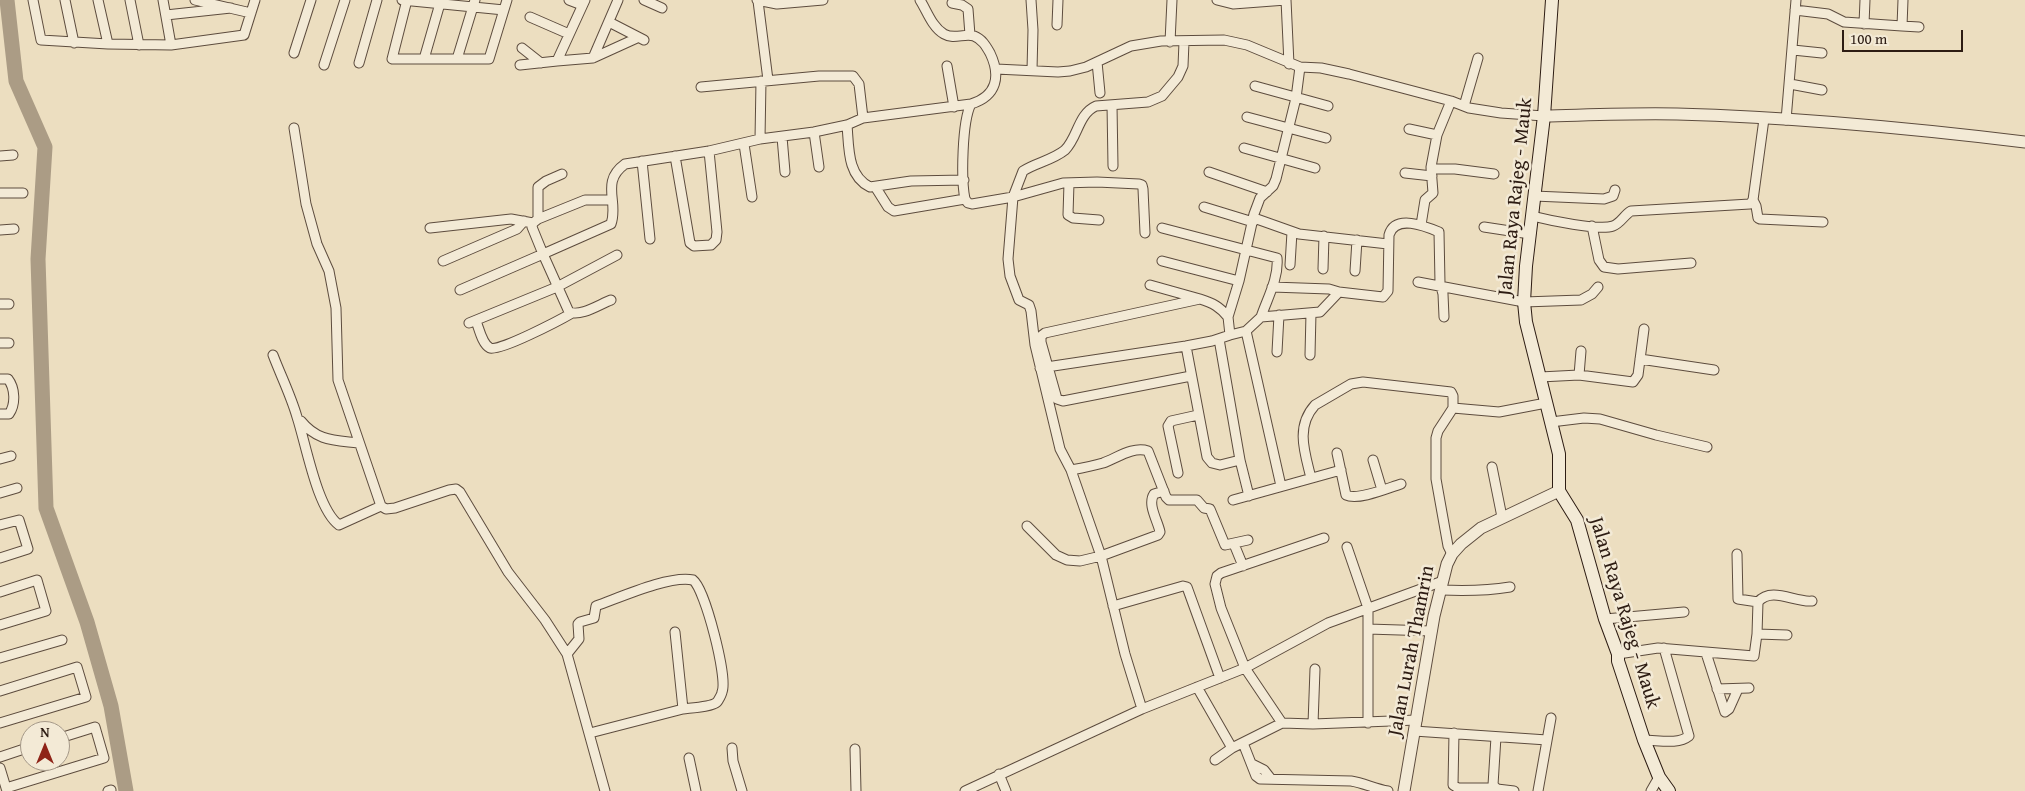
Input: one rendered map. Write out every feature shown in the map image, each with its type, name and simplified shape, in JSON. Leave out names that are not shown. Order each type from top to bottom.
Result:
[{"type":"main road","name":"Jalan Raya Rajeg - Mauk","points":[[1552,0],[1544,116],[1524,302],[1559,454],[1559,491],[1577,520],[1604,619],[1618,654],[1618,661],[1644,740],[1659,777],[1669,791]]},
{"type":"street","points":[[33,0],[41,40],[139,45],[171,45],[244,35],[255,0]]},
{"type":"street","points":[[65,0],[74,43]]},
{"type":"street","points":[[98,0],[108,44]]},
{"type":"street","points":[[130,0],[139,45]]},
{"type":"street","points":[[163,0],[171,45]]},
{"type":"street","points":[[195,0],[251,13]]},
{"type":"street","points":[[294,53],[311,0]]},
{"type":"street","points":[[324,65],[345,0]]},
{"type":"street","points":[[359,62],[377,0]]},
{"type":"street","points":[[401,0],[474,4],[504,10]]},
{"type":"street","points":[[407,0],[392,59],[489,59],[507,0]]},
{"type":"street","points":[[557,62],[583,3],[568,0]]},
{"type":"street","points":[[592,58],[618,0]]},
{"type":"street","points":[[644,0],[662,8]]},
{"type":"street","points":[[760,139],[764,81],[757,0],[777,4],[823,0]]},
{"type":"street","points":[[460,290],[608,226],[612,222],[613,178],[618,169],[625,164],[710,151],[760,139],[814,132],[847,125],[863,118],[980,102],[991,92],[996,69],[985,44],[975,36],[951,37],[944,34],[935,26],[920,0]]},
{"type":"street","points":[[1032,0],[1032,70]]},
{"type":"street","points":[[1056,25],[1058,0]]},
{"type":"street","points":[[1170,42],[1172,0]]},
{"type":"street","points":[[1216,0],[1233,4],[1245,1],[1286,0],[1290,64]]},
{"type":"street","points":[[1786,120],[1796,0]]},
{"type":"street","points":[[1864,24],[1865,0]]},
{"type":"street","points":[[1902,26],[1903,0]]},
{"type":"street","points":[[424,59],[440,2]]},
{"type":"street","points":[[952,3],[962,5],[968,9],[970,36]]},
{"type":"street","points":[[457,59],[474,4]]},
{"type":"street","points":[[166,15],[231,8]]},
{"type":"street","points":[[1795,10],[1828,14],[1844,22],[1919,27]]},
{"type":"street","points":[[530,17],[569,34]]},
{"type":"street","points":[[520,65],[592,58],[640,39],[609,22]]},
{"type":"street","points":[[996,69],[1070,71],[1097,62],[1131,46],[1224,40],[1237,43],[1300,67],[1321,68],[1349,74],[1464,106],[1501,113],[1544,116],[1674,114],[1786,120],[1947,133],[2025,142]]},
{"type":"street","points":[[1184,42],[1183,66],[1178,76],[1162,96],[1148,102],[1096,106],[1089,109],[1064,150],[1023,171],[1013,197],[1008,258],[1010,276],[1019,300],[1028,305],[1031,311],[1035,345],[1057,399],[1063,401],[1191,376]]},
{"type":"street","points":[[522,48],[541,63]]},
{"type":"street","points":[[1793,50],[1822,53]]},
{"type":"street","points":[[1464,106],[1478,58]]},
{"type":"street","points":[[1097,62],[1100,93]]},
{"type":"street","points":[[947,66],[954,107]]},
{"type":"street","points":[[1230,334],[1228,317],[1239,281],[1253,220],[1260,198],[1276,179],[1296,98],[1300,67]]},
{"type":"street","points":[[701,87],[819,76],[853,76],[859,84],[863,118]]},
{"type":"street","points":[[1790,84],[1822,90]]},
{"type":"street","points":[[1255,86],[1328,106]]},
{"type":"street","points":[[1421,224],[1423,204],[1432,193],[1432,173],[1437,135],[1451,101]]},
{"type":"street","points":[[971,104],[965,121],[964,180],[965,199],[968,203],[972,204],[1013,197],[1040,188],[1069,183],[1097,182],[1142,185],[1146,233]]},
{"type":"street","points":[[1112,105],[1113,166]]},
{"type":"street","points":[[1247,117],[1326,138]]},
{"type":"street","points":[[1764,119],[1753,200],[1758,218],[1822,222]]},
{"type":"street","points":[[847,125],[853,168],[865,185],[876,188],[911,181],[964,180]]},
{"type":"street","points":[[294,128],[306,204],[317,244],[329,270],[336,308],[338,380],[380,506],[386,509],[395,508],[456,489],[460,492],[508,572],[545,620],[567,654],[605,791]]},
{"type":"street","points":[[1409,129],[1437,135]]},
{"type":"street","points":[[814,132],[819,167]]},
{"type":"street","points":[[782,137],[785,172]]},
{"type":"street","points":[[744,144],[752,197]]},
{"type":"street","points":[[1244,148],[1315,168]]},
{"type":"street","points":[[675,156],[690,242],[694,246],[711,244],[716,240],[717,232],[710,151]]},
{"type":"street","points":[[0,156],[14,155]]},
{"type":"street","points":[[642,161],[650,240]]},
{"type":"street","points":[[1405,173],[1432,173],[1455,169],[1494,174]]},
{"type":"street","points":[[1209,172],[1267,192]]},
{"type":"street","points":[[562,174],[538,187],[532,227],[567,310],[572,313]]},
{"type":"street","points":[[1069,183],[1068,215],[1073,218],[1099,220]]},
{"type":"street","points":[[876,188],[888,206],[894,211],[965,199]]},
{"type":"street","points":[[1534,196],[1604,199],[1613,196],[1615,190]]},
{"type":"street","points":[[0,193],[23,193]]},
{"type":"street","points":[[443,260],[585,200],[611,200]]},
{"type":"street","points":[[1532,216],[1558,223],[1612,226],[1618,224],[1631,211],[1737,206],[1750,204],[1753,200]]},
{"type":"street","points":[[1204,207],[1292,232],[1388,244]]},
{"type":"street","points":[[430,228],[497,220],[532,221]]},
{"type":"street","points":[[1272,286],[1329,290],[1374,297],[1385,296],[1388,290],[1388,244],[1391,229],[1398,224],[1421,224],[1439,232],[1444,317]]},
{"type":"street","points":[[1592,226],[1599,260],[1604,267],[1618,269],[1691,263]]},
{"type":"street","points":[[1484,227],[1530,234]]},
{"type":"street","points":[[1044,367],[1186,346],[1218,339],[1230,334],[1246,331],[1261,317],[1272,286],[1277,258],[1162,228]]},
{"type":"street","points":[[0,230],[14,229]]},
{"type":"street","points":[[1290,265],[1292,232]]},
{"type":"street","points":[[1323,269],[1324,236]]},
{"type":"street","points":[[1355,271],[1357,240]]},
{"type":"street","points":[[611,300],[580,313],[572,313],[520,339],[494,349],[485,342],[473,322],[557,286],[617,255]]},
{"type":"street","points":[[1162,260],[1239,281]]},
{"type":"street","points":[[1418,282],[1524,302],[1581,300],[1592,294],[1598,287]]},
{"type":"street","points":[[1150,285],[1213,303],[1221,308],[1228,317]]},
{"type":"street","points":[[1261,317],[1323,311],[1339,292]]},
{"type":"street","points":[[1142,709],[1112,606],[1101,556],[1072,470],[1060,448],[1044,367],[1041,336],[1045,333],[1200,299]]},
{"type":"street","points":[[1310,355],[1311,313]]},
{"type":"street","points":[[1277,352],[1279,315]]},
{"type":"street","points":[[1540,377],[1579,375],[1633,382],[1638,375],[1644,329]]},
{"type":"street","points":[[1246,331],[1281,486]]},
{"type":"street","points":[[1218,339],[1240,460],[1249,496]]},
{"type":"street","points":[[1186,346],[1207,457],[1212,464],[1220,465],[1240,460]]},
{"type":"street","points":[[1579,375],[1581,351]]},
{"type":"street","points":[[274,355],[297,417],[324,506],[334,522],[339,525],[380,506]]},
{"type":"street","points":[[1640,359],[1714,370]]},
{"type":"street","points":[[0,379],[8,379],[13,393],[12,410],[9,414],[0,414]]},
{"type":"street","points":[[1311,478],[1302,434],[1311,409],[1315,405],[1351,384],[1363,382],[1451,392],[1453,408],[1438,431],[1436,438],[1436,479],[1448,546],[1452,554]]},
{"type":"street","points":[[1453,408],[1499,412],[1546,403]]},
{"type":"street","points":[[1178,473],[1168,426],[1170,421],[1198,415]]},
{"type":"street","points":[[297,417],[308,430],[320,437],[358,443]]},
{"type":"street","points":[[1551,422],[1584,418],[1600,419],[1707,447]]},
{"type":"street","points":[[1072,470],[1101,463],[1142,449],[1148,452],[1153,461],[1169,500],[1197,500],[1204,508],[1210,509],[1224,544],[1234,544],[1248,540]]},
{"type":"street","points":[[1337,452],[1346,495],[1358,497],[1401,484]]},
{"type":"street","points":[[1373,460],[1382,490]]},
{"type":"street","points":[[1492,467],[1502,517]]},
{"type":"street","points":[[1233,500],[1341,470]]},
{"type":"street","points":[[0,493],[17,488]]},
{"type":"street","points":[[1027,526],[1056,555],[1067,560],[1080,562],[1158,535],[1160,529],[1153,511],[1151,498],[1154,494],[1164,491]]},
{"type":"street","name":"Jalan Lurah Thamrin","points":[[1404,791],[1431,631],[1447,564],[1452,554],[1473,533],[1502,517],[1559,491]]},
{"type":"street","points":[[0,526],[19,520],[28,549],[0,558]]},
{"type":"street","points":[[1282,723],[1246,668],[1221,608],[1215,584],[1217,576],[1221,573],[1324,538]]},
{"type":"street","points":[[1234,544],[1243,566]]},
{"type":"street","points":[[1347,548],[1368,608],[1368,723]]},
{"type":"street","points":[[1737,554],[1738,599],[1758,602]]},
{"type":"street","points":[[567,654],[579,639],[578,624],[594,618],[596,606],[659,584],[683,579],[694,580],[716,636],[723,691],[718,700],[713,704],[682,709],[590,733]]},
{"type":"street","points":[[0,592],[37,580],[46,611],[0,625]]},
{"type":"street","points":[[965,791],[1142,709],[1246,668],[1328,623],[1368,608],[1442,585],[1468,592],[1510,587]]},
{"type":"street","points":[[1112,606],[1183,586],[1186,587],[1220,678]]},
{"type":"street","points":[[1618,654],[1644,649],[1664,648],[1754,656],[1758,602],[1762,598],[1774,596],[1812,601]]},
{"type":"street","points":[[1604,619],[1684,612]]},
{"type":"street","points":[[1368,629],[1431,631]]},
{"type":"street","points":[[675,632],[682,709]]},
{"type":"street","points":[[1757,634],[1787,635]]},
{"type":"street","points":[[0,658],[62,640]]},
{"type":"street","points":[[1644,740],[1674,741],[1689,736],[1664,648]]},
{"type":"street","points":[[1706,653],[1726,712],[1738,688]]},
{"type":"street","points":[[0,691],[77,667],[86,697],[0,723]]},
{"type":"street","points":[[1313,724],[1316,669]]},
{"type":"street","points":[[1197,687],[1232,748]]},
{"type":"street","points":[[1717,689],[1749,688]]},
{"type":"street","points":[[1538,791],[1551,718]]},
{"type":"street","points":[[1215,760],[1232,748],[1282,723],[1416,725],[1454,733],[1547,740]]},
{"type":"street","points":[[70,735],[95,728],[104,758],[70,769]]},
{"type":"street","points":[[1454,733],[1453,785],[1458,788],[1495,788],[1514,791]]},
{"type":"street","points":[[1495,788],[1493,784],[1496,737]]},
{"type":"street","points":[[1243,742],[1252,764],[1264,770],[1271,779],[1350,781],[1364,783],[1373,788],[1388,791]]},
{"type":"street","points":[[732,748],[733,761],[742,791]]},
{"type":"street","points":[[856,749],[856,791]]},
{"type":"street","points":[[0,757],[20,751]]},
{"type":"street","points":[[689,758],[696,791]]},
{"type":"street","points":[[0,770],[6,790],[64,771]]},
{"type":"street","points":[[999,774],[1006,791]]},
{"type":"street","points":[[1651,791],[1659,777]]},
{"type":"waterway","points":[[7,0],[16,81],[45,147],[38,259],[46,508],[87,622],[111,706],[126,791]]}]
